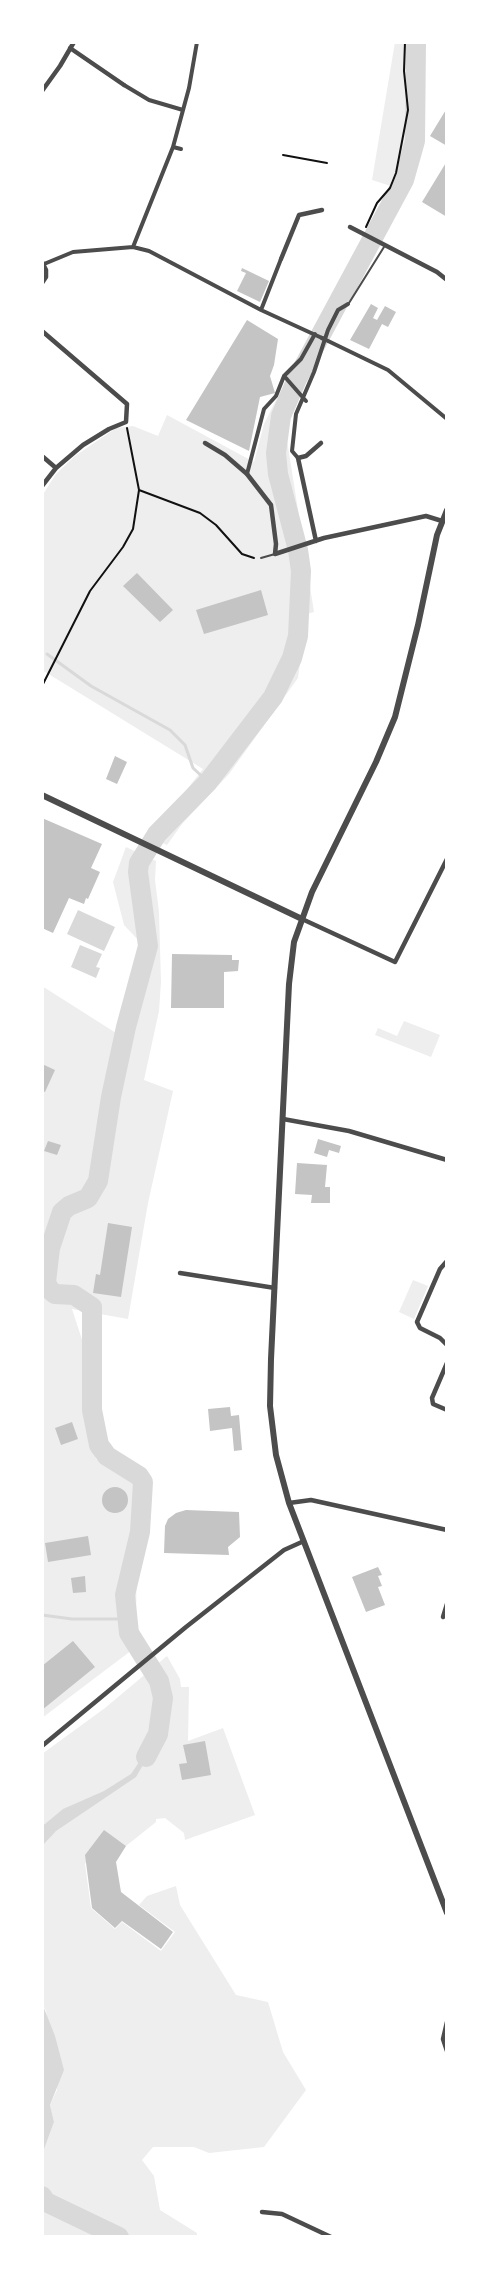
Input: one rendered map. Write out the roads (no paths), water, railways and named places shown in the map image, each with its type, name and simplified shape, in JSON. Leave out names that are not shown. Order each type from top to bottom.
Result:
[{"type":"street","points":[[42,91],[74,42]]},
{"type":"street","points":[[133,247],[173,147],[189,88],[196,42]]},
{"type":"street","points":[[70,48],[149,100],[183,110]]},
{"type":"street","points":[[173,147],[181,149]]},
{"type":"street","points":[[261,310],[299,214],[322,210]]},
{"type":"street","points":[[350,227],[364,232],[447,280]]},
{"type":"street","points":[[42,284],[46,277],[43,263],[73,252],[133,247],[149,251],[261,310],[376,363],[388,370],[447,419]]},
{"type":"street","points":[[316,541],[298,458],[292,451],[296,414],[314,372],[323,338],[338,310],[348,304]]},
{"type":"street","points":[[42,331],[127,404],[126,422],[94,437],[56,468],[42,486]]},
{"type":"street","points":[[247,474],[264,409],[276,396],[285,378],[301,359],[309,341],[316,334]]},
{"type":"street","points":[[285,378],[306,401]]},
{"type":"street","points":[[205,443],[225,455],[247,474],[271,506],[276,543],[275,554],[316,541],[426,516],[442,521]]},
{"type":"street","points":[[298,458],[306,456],[321,443]]},
{"type":"street","points":[[42,456],[56,468]]},
{"type":"street","points":[[447,510],[442,521],[402,695],[390,733],[322,868],[294,942],[289,984],[271,1359],[271,1415],[276,1455],[290,1503],[447,1913]]},
{"type":"street","points":[[42,795],[395,962],[447,859]]},
{"type":"street","points":[[283,1119],[349,1131],[447,1160]]},
{"type":"street","points":[[447,1261],[441,1269],[417,1322],[420,1328],[440,1338],[447,1345]]},
{"type":"street","points":[[180,1273],[275,1288]]},
{"type":"street","points":[[447,1363],[432,1398],[433,1404],[447,1410]]},
{"type":"street","points":[[290,1503],[311,1500],[447,1530]]},
{"type":"street","points":[[42,1746],[140,1664],[284,1550],[304,1541]]},
{"type":"street","points":[[442,1617],[447,1604]]},
{"type":"street","points":[[447,2022],[443,2039],[447,2051]]},
{"type":"street","points":[[262,2212],[282,2214],[331,2237]]},
{"type":"lane","points":[[348,304],[383,243]]},
{"type":"lane","points":[[261,558],[275,554]]},
{"type":"waterway","points":[[146,1757],[158,1734],[163,1698],[159,1681],[129,1633],[125,1595],[140,1532],[143,1482],[139,1476],[107,1456],[99,1445],[92,1410],[92,1307],[74,1295],[55,1294],[49,1289],[46,1282],[50,1248],[62,1212],[69,1206],[88,1198],[98,1181],[111,1097],[126,1027],[148,946],[138,872],[139,863],[157,834],[208,782],[273,697],[292,658],[298,636],[301,571],[298,550],[278,474],[276,453],[281,416],[297,379],[404,180],[415,141],[416,42]]},
{"type":"waterway","points":[[47,654],[91,686],[170,730],[185,745],[193,768],[208,782]]},
{"type":"waterway","points":[[42,1615],[72,1619],[126,1619]]},
{"type":"waterway","points":[[42,2196],[46,2202],[119,2237]]}]
